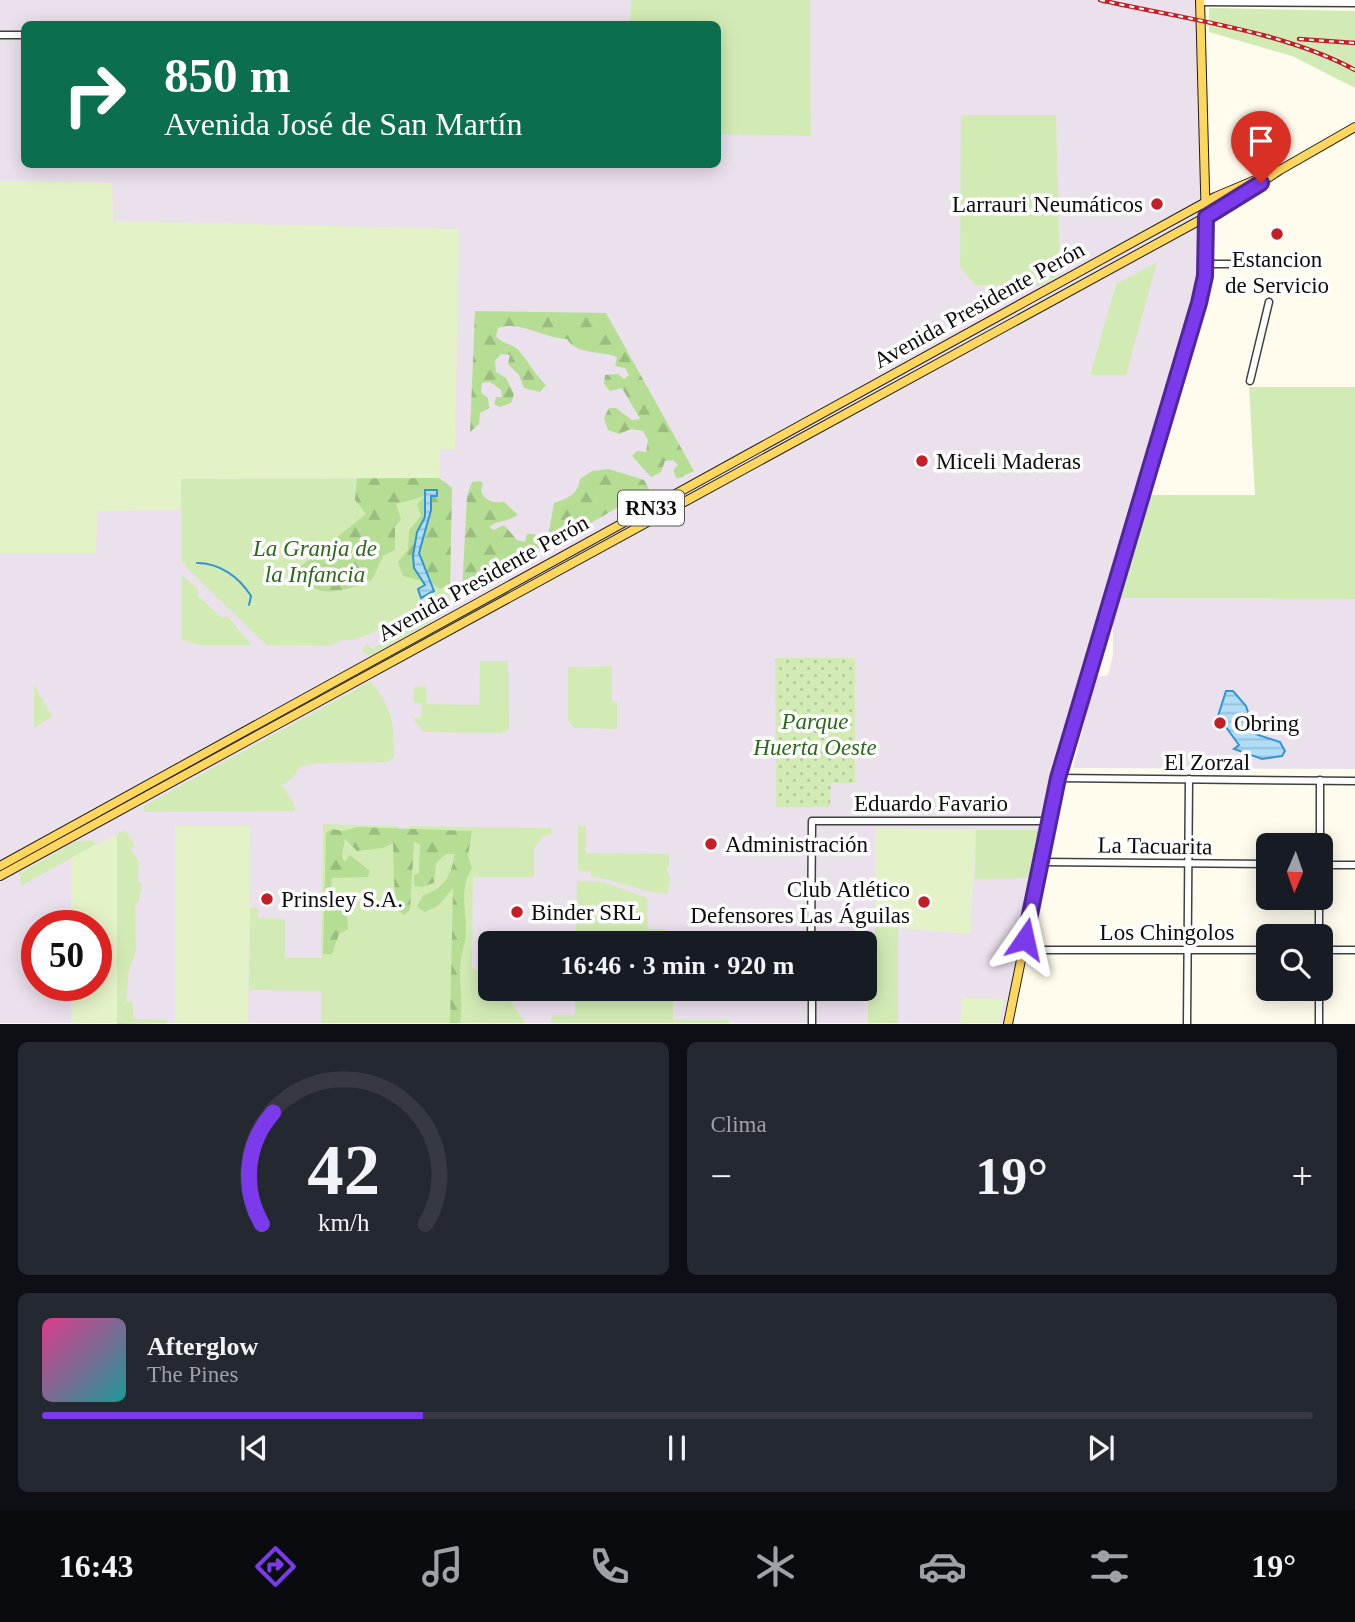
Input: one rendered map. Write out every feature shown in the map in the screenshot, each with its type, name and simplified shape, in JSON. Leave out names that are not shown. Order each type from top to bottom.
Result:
[{"type":"main road","points":[[1008,1024],[1058,778],[1199,303],[1206,264],[1200,1]]},
{"type":"main road","name":"RN33","points":[[1206,217],[1355,127]]},
{"type":"main road","name":"RN33","points":[[1205,203],[1280,170]]},
{"type":"main road","name":"Avenida Presidente Perón","points":[[0,866],[1205,203]]},
{"type":"main road","name":"Avenida Presidente Perón","points":[[0,876],[1206,217]]},
{"type":"street","points":[[1200,1],[1355,3]]},
{"type":"street","points":[[0,35],[21,35]]},
{"type":"street","points":[[1206,264],[1278,264]]},
{"type":"street","points":[[1250,381],[1269,302]]},
{"type":"street","name":"El Zorzal","points":[[1058,778],[1355,780]]},
{"type":"street","points":[[1187,1024],[1189,779]]},
{"type":"street","points":[[1320,780],[1320,833]]},
{"type":"street","name":"Eduardo Favario","points":[[811,931],[812,821],[1050,821]]},
{"type":"street","name":"La Tacuarita","points":[[1041,862],[1256,864]]},
{"type":"street","points":[[1334,865],[1355,865]]},
{"type":"street","name":"Los Chingolos","points":[[1023,950],[1256,950]]},
{"type":"street","points":[[1333,950],[1355,950]]},
{"type":"street","points":[[812,1001],[812,1024]]},
{"type":"street","points":[[1319,1001],[1319,1024]]},
{"type":"shaded area","points":[[0,0],[1200,0],[1205,276],[1058,778],[1008,1023],[0,1023]]},
{"type":"shaded area","name":"Obring","points":[[1119,598],[1355,599],[1355,769],[1073,768],[1096,677],[1108,675],[1113,655],[1113,619]]},
{"type":"green space","points":[[631,0],[810,0],[811,136],[721,134],[721,21],[630,21]]},
{"type":"green space","points":[[1209,8],[1355,11],[1355,88],[1292,56],[1209,32]]},
{"type":"green space","points":[[961,115],[1056,115],[1060,274],[1039,286],[975,285],[960,267]]},
{"type":"green space","points":[[0,181],[112,183],[113,221],[459,229],[455,449],[440,449],[439,478],[181,479],[181,510],[97,511],[96,553],[0,553]]},
{"type":"green space","points":[[1157,262],[1126,375],[1090,375],[1116,284]]},
{"type":"green space","points":[[475,311],[606,313],[694,471],[677,479],[673,470],[678,465],[673,460],[665,461],[661,472],[651,477],[632,456],[637,451],[646,452],[648,440],[643,431],[631,429],[619,434],[608,430],[604,418],[609,408],[616,408],[632,420],[640,419],[622,388],[610,391],[604,384],[605,375],[618,374],[624,379],[629,375],[625,368],[615,366],[617,357],[583,350],[567,339],[515,326],[498,328],[496,336],[519,350],[546,385],[540,392],[524,388],[519,375],[508,364],[510,355],[501,354],[495,361],[496,372],[506,378],[514,394],[511,403],[500,407],[494,404],[496,397],[502,397],[501,390],[490,382],[482,383],[481,393],[488,398],[489,408],[480,413],[479,424],[470,432]]},
{"type":"green space","points":[[1249,387],[1355,387],[1355,599],[1119,598],[1151,495],[1255,495]]},
{"type":"green space","points":[[609,469],[644,480],[649,489],[584,527],[560,536],[549,531],[554,503],[572,495],[580,479],[592,471]]},
{"type":"green space","points":[[357,478],[439,478],[452,488],[450,584],[440,589],[431,583],[403,576],[398,562],[408,550],[409,530],[421,516],[417,504],[425,496],[396,504],[401,519],[395,527],[395,550],[383,556],[372,580],[329,592],[311,586],[304,579],[300,567],[366,514],[355,500]]},
{"type":"green space","name":"La Granja de la Infancia","points":[[439,478],[452,488],[450,603],[444,608],[421,607],[353,640],[342,640],[330,646],[266,645],[186,567],[186,563],[182,563],[181,479]]},
{"type":"green space","points":[[472,482],[483,483],[481,491],[485,498],[493,502],[504,502],[518,515],[489,527],[494,530],[504,525],[517,540],[525,542],[527,534],[534,534],[543,546],[501,570],[495,566],[477,572],[473,587],[462,594],[467,496]]},
{"type":"green space","points":[[182,575],[199,590],[197,595],[222,618],[227,616],[252,645],[199,645],[182,640]]},
{"type":"green space","points":[[424,613],[432,621],[370,656],[362,651],[367,643],[371,649],[423,622],[420,615]]},
{"type":"green space","name":"Parque Huerta Oeste","points":[[775,658],[855,658],[855,783],[831,783],[830,807],[776,807]]},
{"type":"green space","points":[[480,661],[508,661],[509,730],[500,733],[423,732],[413,718],[421,718],[422,703],[414,703],[413,687],[426,686],[427,704],[479,705]]},
{"type":"green space","points":[[612,666],[612,701],[617,701],[617,729],[575,728],[568,721],[568,667]]},
{"type":"green space","points":[[371,681],[391,716],[394,757],[388,762],[317,763],[299,767],[294,777],[282,785],[294,804],[295,811],[144,812],[144,806]]},
{"type":"green space","points":[[34,684],[52,717],[34,728]]},
{"type":"green space","points":[[323,824],[398,826],[400,859],[410,859],[408,826],[551,828],[552,834],[542,837],[534,849],[534,877],[473,877],[472,968],[478,971],[478,1001],[511,1001],[525,1023],[321,1023],[321,991],[249,990],[250,908],[258,908],[258,918],[285,919],[285,958],[321,958]]},
{"type":"green space","points":[[175,826],[250,826],[248,1023],[175,1023]]},
{"type":"green space","points":[[578,826],[586,826],[586,853],[669,854],[669,867],[666,868],[670,878],[668,894],[591,877],[591,872],[578,871]]},
{"type":"green space","points":[[358,827],[472,831],[468,856],[472,868],[464,891],[466,932],[460,967],[460,1023],[450,1023],[453,888],[438,906],[425,912],[417,907],[423,895],[430,893],[446,880],[452,868],[454,854],[446,854],[436,863],[434,883],[422,887],[414,886],[414,875],[419,873],[420,844],[414,842],[410,910],[404,915],[395,908],[393,843],[383,848],[357,851],[345,839],[342,855],[344,862],[350,855],[370,871],[368,877],[332,878],[330,902],[345,904],[353,912],[347,915],[348,929],[339,934],[332,954],[323,954],[326,833],[332,829],[343,831]]},
{"type":"green space","name":"Club Atlético Defensores Las Águilas","points":[[875,828],[976,830],[970,934],[875,926]]},
{"type":"green space","points":[[125,830],[135,846],[131,849],[139,862],[138,883],[143,883],[138,903],[135,904],[136,952],[129,970],[126,1002],[133,1002],[133,1019],[167,1020],[167,1023],[117,1024],[117,834]]},
{"type":"green space","points":[[976,830],[1038,830],[1028,878],[975,879]]},
{"type":"green space","points":[[117,834],[117,1023],[71,1023],[71,1001],[112,1001],[112,910],[71,910],[71,858]]},
{"type":"green space","points":[[94,840],[96,844],[21,886],[20,873],[75,842]]},
{"type":"green space","points":[[577,881],[604,882],[647,898],[648,929],[665,931],[576,931]]},
{"type":"green space","points":[[875,926],[898,928],[898,1023],[868,1023],[868,1001],[877,1001]]},
{"type":"green space","points":[[962,998],[1004,999],[999,1023],[960,1023]]},
{"type":"green space","points":[[575,1001],[673,1001],[673,1020],[729,1020],[729,1023],[550,1023],[553,1015],[575,1015]]},
{"type":"water","points":[[425,490],[437,490],[437,496],[431,496],[431,510],[419,553],[434,591],[421,598],[418,589],[425,585],[414,568],[413,556],[417,532],[425,517]]},
{"type":"water","points":[[1226,691],[1233,691],[1246,706],[1255,734],[1280,742],[1285,751],[1282,756],[1262,759],[1234,749],[1239,745],[1218,716]]},
{"type":"waterway","points":[[197,563],[213,565],[235,577],[251,596],[249,605]]},
{"type":"railway","points":[[1100,0],[1264,35],[1296,45],[1355,70]]},
{"type":"railway","points":[[1299,39],[1355,43]]},
{"type":"place","name":"Larrauri Neumáticos","points":[[1157,204]]},
{"type":"place","name":"Estancion de Servicio","points":[[1277,234]]},
{"type":"place","name":"Miceli Maderas","points":[[922,461]]},
{"type":"place","name":"Obring","points":[[1220,723]]},
{"type":"place","name":"Administración","points":[[711,844]]},
{"type":"place","name":"Prinsley S.A.","points":[[267,899]]},
{"type":"place","name":"Club Atlético Defensores Las Águilas","points":[[924,902]]},
{"type":"place","name":"Binder SRL","points":[[517,912]]},
{"type":"route","points":[[1025,939],[1058,778],[1199,303],[1207,252],[1206,217],[1261,183]]}]
